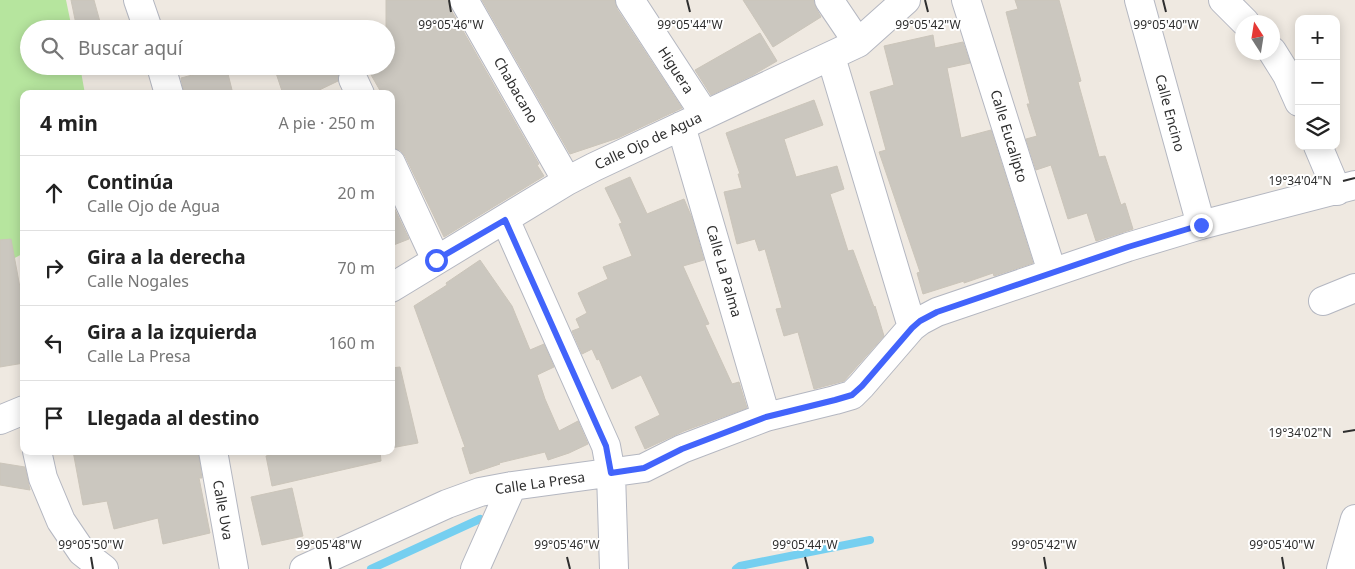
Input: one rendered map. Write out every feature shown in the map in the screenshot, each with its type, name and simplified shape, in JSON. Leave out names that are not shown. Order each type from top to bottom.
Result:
[{"type":"street","points":[[138,0],[145,20]]},
{"type":"street","name":"Chabacano","points":[[464,0],[567,181]]},
{"type":"street","name":"Higuera","points":[[630,0],[693,121]]},
{"type":"street","points":[[829,0],[858,43]]},
{"type":"street","name":"Calle Ojo de Agua","points":[[395,286],[567,181],[858,43],[906,0]]},
{"type":"street","name":"Calle Eucalipto","points":[[966,0],[1052,272]]},
{"type":"street","name":"Calle Encino","points":[[1138,0],[1201,225]]},
{"type":"street","points":[[1223,0],[1238,15]]},
{"type":"street","points":[[831,57],[912,328]]},
{"type":"street","points":[[1278,60],[1287,74],[1295,93]]},
{"type":"street","points":[[164,75],[168,90]]},
{"type":"street","name":"Calle La Palma","points":[[693,121],[766,417]]},
{"type":"street","points":[[1321,150],[1346,188]]},
{"type":"street","points":[[395,171],[436,260]]},
{"type":"street","name":"Calle La Presa","points":[[304,569],[447,504],[480,492],[644,468],[682,449],[766,417],[852,395],[912,328],[920,321],[937,312],[1052,272],[1201,225],[1346,188]]},
{"type":"street","points":[[505,220],[606,446],[611,473],[614,569]]},
{"type":"street","points":[[1323,301],[1355,288]]},
{"type":"street","points":[[0,420],[20,412]]},
{"type":"street","points":[[38,455],[42,478],[61,521],[82,552],[104,569]]},
{"type":"street","name":"Calle Uva","points":[[214,455],[234,569]]},
{"type":"street","points":[[476,569],[512,486]]},
{"type":"street","points":[[1341,569],[1355,518]]},
{"type":"green space","points":[[0,0],[66,0],[70,20],[20,20],[20,75],[82,75],[84,90],[20,90],[20,255],[0,266]]},
{"type":"building","points":[[71,0],[94,0],[100,20],[75,20]]},
{"type":"building","points":[[386,0],[448,0],[450,8],[544,176],[444,237],[405,156],[400,150],[395,149],[395,90],[380,90],[371,75],[395,75],[395,20],[386,20]]},
{"type":"building","points":[[482,0],[615,0],[617,9],[682,108],[618,138],[570,154]]},
{"type":"building","points":[[743,0],[814,0],[821,17],[773,47]]},
{"type":"building","points":[[1015,0],[1059,0],[1081,81],[1078,82],[1099,157],[1105,156],[1121,205],[1125,203],[1133,229],[1096,241],[1087,213],[1068,219],[1051,165],[1036,170],[1026,139],[1037,136],[1027,104],[1030,104],[1006,12],[1018,9]]},
{"type":"building","points":[[760,33],[777,61],[711,95],[695,70]]},
{"type":"building","points":[[933,35],[935,48],[963,42],[970,63],[947,68],[961,138],[991,130],[1033,263],[994,276],[993,273],[923,294],[917,273],[920,272],[879,152],[886,150],[870,92],[894,85],[884,46]]},
{"type":"building","points":[[192,75],[228,75],[232,90],[183,90],[181,78]]},
{"type":"building","points":[[277,75],[339,75],[338,81],[319,90],[282,90]]},
{"type":"building","points":[[814,100],[823,125],[784,139],[796,177],[837,166],[844,189],[830,194],[848,251],[853,250],[875,306],[884,336],[844,381],[814,389],[798,332],[784,336],[776,309],[782,308],[765,249],[759,251],[755,239],[737,244],[724,192],[742,188],[738,174],[740,174],[726,133]]},
{"type":"building","points":[[630,177],[647,214],[684,199],[692,218],[704,260],[683,266],[709,324],[705,325],[732,384],[739,382],[747,408],[684,431],[645,449],[635,427],[660,415],[641,375],[612,389],[599,359],[597,360],[592,349],[582,354],[572,331],[580,328],[576,319],[587,313],[578,293],[608,279],[603,267],[632,256],[619,224],[622,223],[605,188]]},
{"type":"building","points":[[395,209],[409,239],[395,244]]},
{"type":"building","points":[[11,239],[20,287],[20,364],[0,367],[0,240]]},
{"type":"building","points":[[480,260],[512,306],[530,350],[544,344],[554,367],[537,375],[559,431],[578,421],[588,444],[548,460],[545,452],[499,463],[470,474],[462,448],[465,447],[414,306],[447,285],[446,283]]},
{"type":"building","points":[[400,367],[418,443],[395,447],[395,368]]},
{"type":"building","points":[[74,455],[199,455],[202,478],[199,478],[210,533],[163,544],[158,518],[114,529],[107,501],[83,505]]},
{"type":"building","points":[[380,455],[381,461],[272,486],[266,456]]},
{"type":"building","points":[[0,463],[25,467],[30,490],[0,485]]},
{"type":"building","points":[[292,488],[303,536],[262,545],[251,497]]},
{"type":"waterway","points":[[371,569],[480,519]]},
{"type":"waterway","points":[[736,569],[740,566],[870,540]]},
{"type":"route","points":[[436,260],[505,220],[606,446],[611,473],[644,468],[682,449],[766,417],[852,395],[912,328],[920,321],[937,312],[1052,272],[1201,225]]}]
